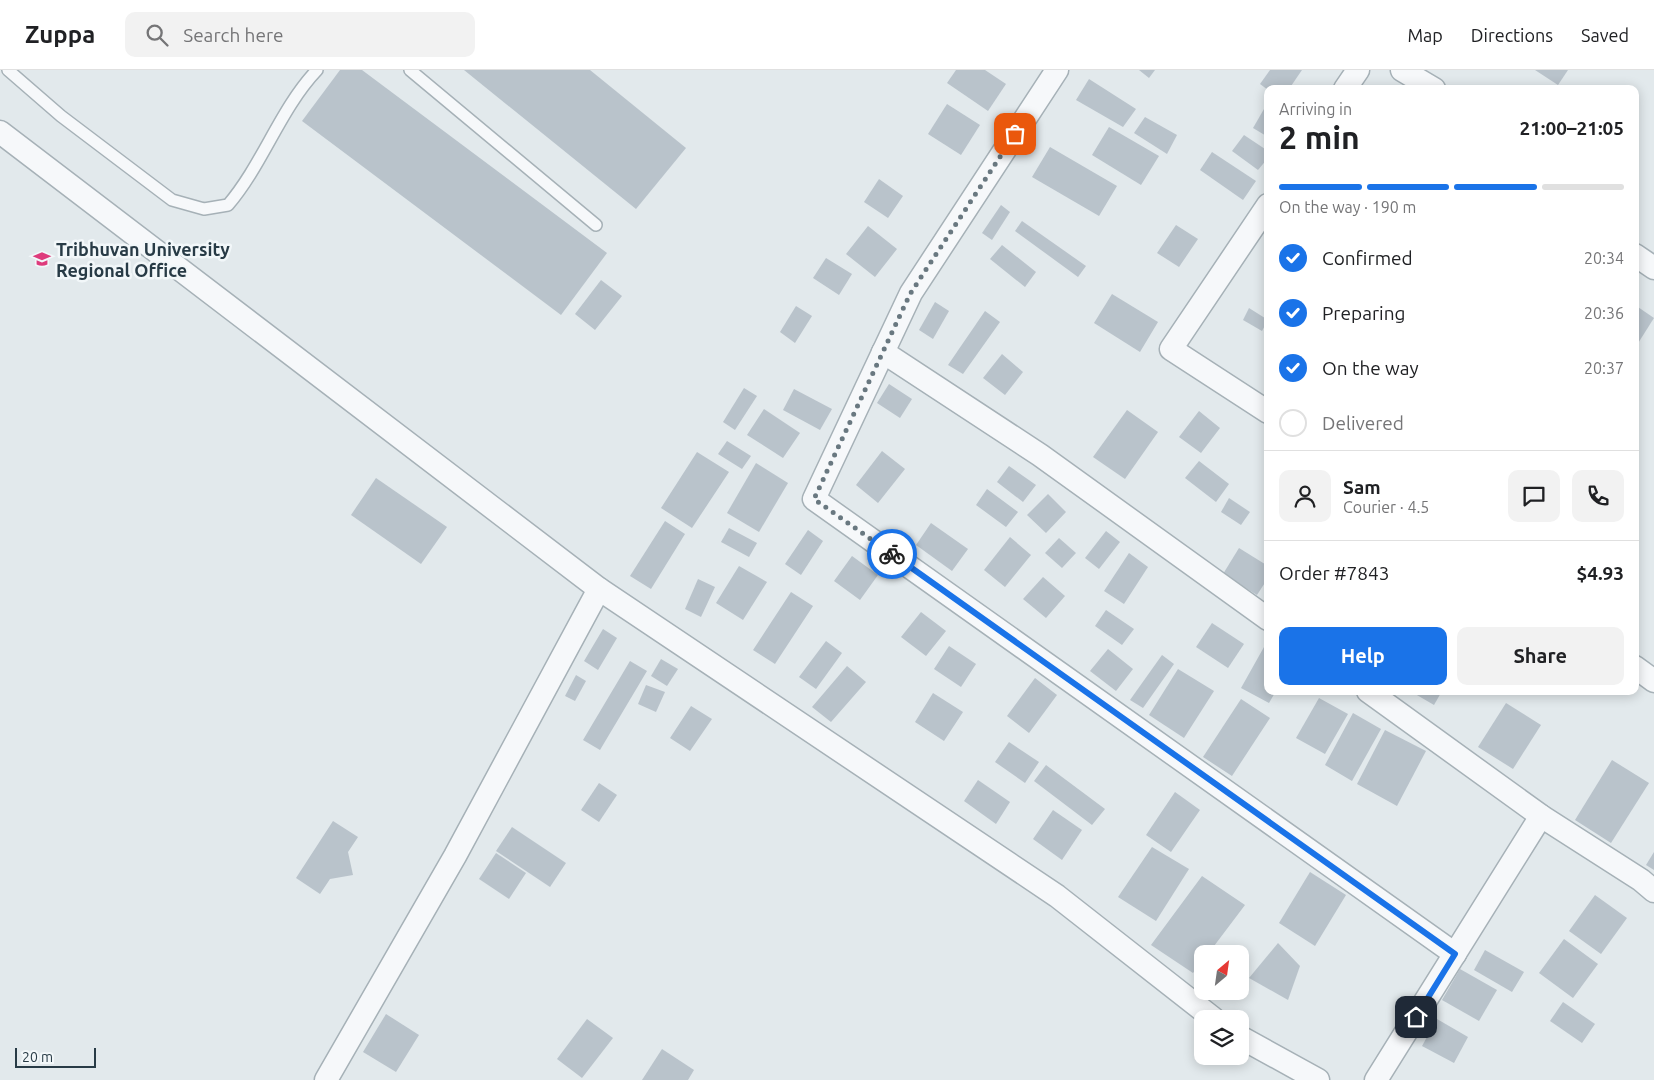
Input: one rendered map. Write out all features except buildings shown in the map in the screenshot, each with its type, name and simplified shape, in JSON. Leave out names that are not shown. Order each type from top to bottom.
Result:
[{"type":"street","points":[[1057,70],[910,294],[814,499],[1455,954]]},
{"type":"street","points":[[1348,85],[1358,70]]},
{"type":"street","points":[[1402,70],[1427,85]]},
{"type":"street","points":[[0,132],[599,589],[1057,896],[1203,1010]]},
{"type":"street","points":[[1264,213],[1171,349],[1264,409]]},
{"type":"street","points":[[1639,258],[1654,268]]},
{"type":"street","points":[[883,352],[1040,455],[1264,616]]},
{"type":"street","points":[[326,1080],[455,856],[599,589]]},
{"type":"street","points":[[1639,670],[1654,681]]},
{"type":"street","points":[[1374,695],[1541,816],[1641,880],[1654,891]]},
{"type":"street","points":[[1376,1080],[1541,816]]},
{"type":"street","points":[[1249,1042],[1318,1080]]},
{"type":"lane","points":[[8,70],[60,116],[172,200],[204,209],[228,205],[245,185],[303,84],[317,70]]},
{"type":"lane","points":[[410,70],[596,224]]},
{"type":"way so far","points":[[892,554],[814,499],[910,294],[1015,134]]},
{"type":"place","name":"Tribhuvan University Regional Office","points":[[42,259]]},
{"type":"route","points":[[892,554],[1455,954],[1416,1017]]}]
